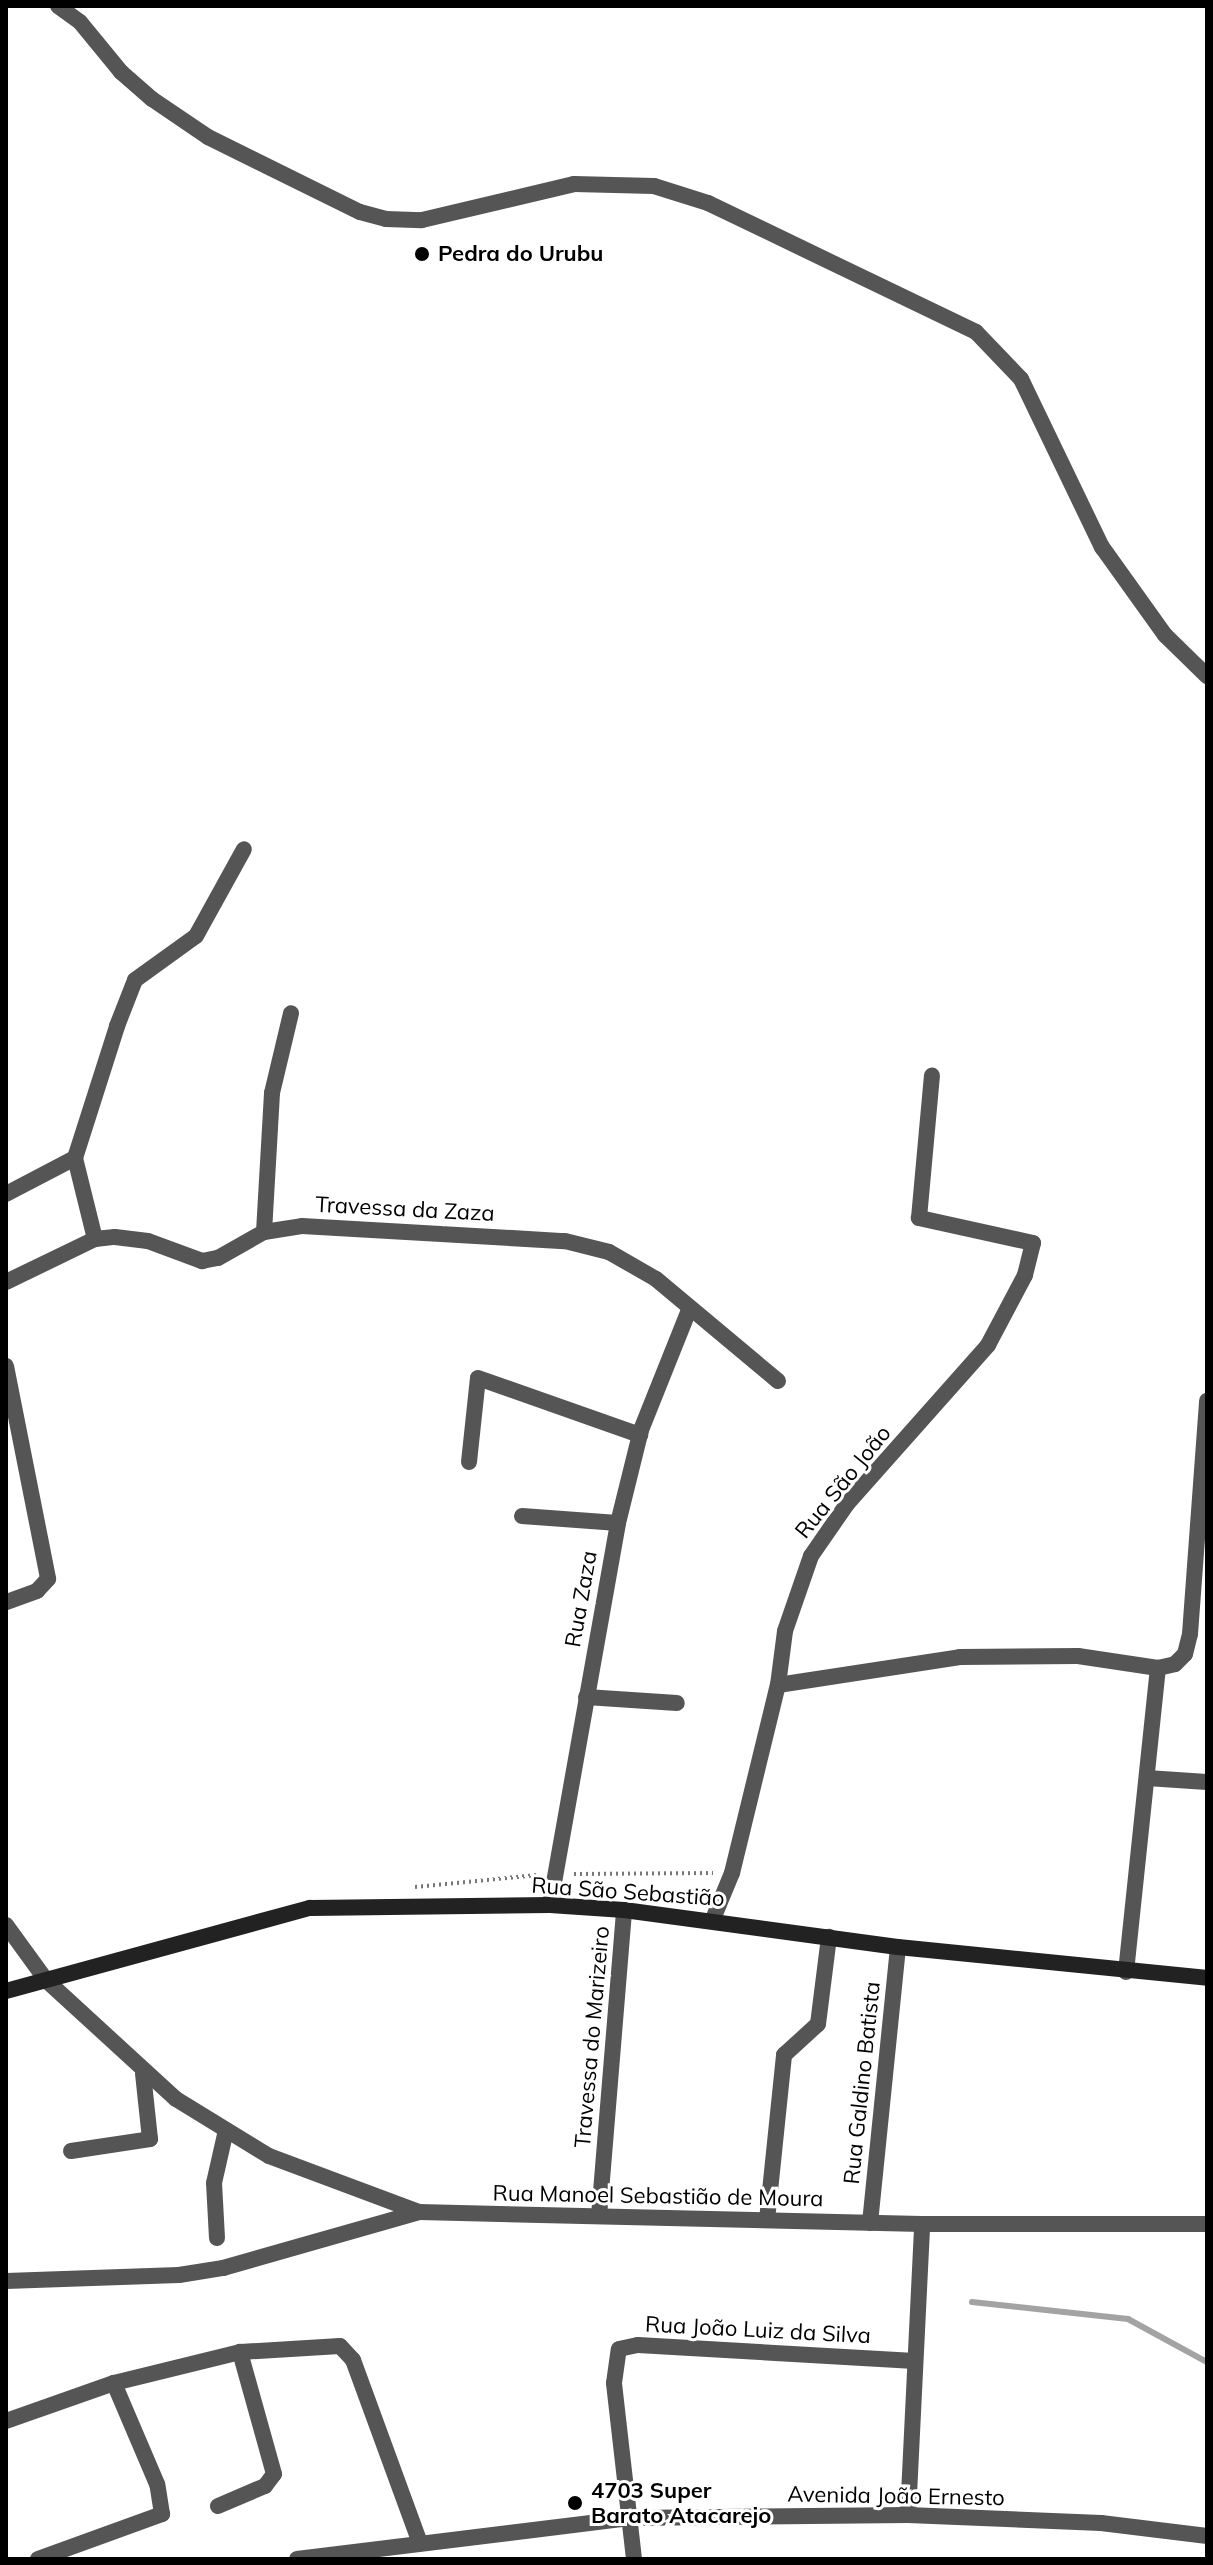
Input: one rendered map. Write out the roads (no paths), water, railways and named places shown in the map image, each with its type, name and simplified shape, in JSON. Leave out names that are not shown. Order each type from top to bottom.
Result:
[{"type":"street","points":[[58,6],[152,99],[208,137],[360,212],[386,219],[422,220],[574,184],[654,186],[708,203],[976,332],[1021,379],[1102,547],[1165,635],[1207,676]]},
{"type":"street","points":[[95,1239],[75,1158],[98,1076],[135,980],[196,936],[244,849]]},
{"type":"street","points":[[264,1232],[272,1093],[291,1013]]},
{"type":"street","name":"Rua São João","points":[[713,1919],[732,1873],[778,1685],[795,1591],[823,1534],[988,1345],[1025,1275],[1033,1243],[919,1218],[932,1076]]},
{"type":"street","points":[[6,1194],[75,1158]]},
{"type":"street","name":"Travessa da Zaza","points":[[6,1282],[95,1239],[139,1239],[202,1261],[218,1258],[264,1232],[338,1226],[565,1241],[609,1252],[636,1266],[778,1381]]},
{"type":"street","name":"Rua Zaza","points":[[550,1905],[618,1523],[640,1435],[689,1310]]},
{"type":"street","points":[[6,1366],[48,1579],[41,1589],[6,1602]]},
{"type":"street","points":[[469,1462],[478,1378],[640,1435]]},
{"type":"street","points":[[778,1685],[973,1656],[1078,1656],[1158,1668],[1185,1654],[1200,1608],[1207,1401]]},
{"type":"street","points":[[522,1516],[618,1523]]},
{"type":"street","points":[[1126,1972],[1158,1668]]},
{"type":"street","points":[[586,1697],[677,1703]]},
{"type":"street","points":[[1147,1778],[1207,1782]]},
{"type":"street","name":"Rua São Sebastião","points":[[6,1991],[310,1908],[550,1905],[713,1919],[898,1947],[1207,1978]]},
{"type":"street","name":"Travessa do Marizeiro","points":[[599,2216],[624,1910]]},
{"type":"street","name":"Rua Manoel Sebastião de Moura","points":[[6,1925],[46,1980],[143,2073],[269,2156],[419,2212],[922,2224],[1207,2224]]},
{"type":"street","points":[[767,2220],[783,2064],[788,2046],[812,2034],[818,2024],[829,1937]]},
{"type":"street","name":"Rua Galdino Batista","points":[[870,2223],[898,1947]]},
{"type":"street","points":[[71,2151],[150,2139],[143,2073]]},
{"type":"street","points":[[217,2238],[214,2183],[226,2130]]},
{"type":"street","points":[[6,2281],[179,2275],[223,2268],[419,2212]]},
{"type":"street","points":[[908,2515],[922,2224]]},
{"type":"street","name":"Rua João Luiz da Silva","points":[[634,2559],[614,2383],[619,2349],[638,2345],[915,2361]]},
{"type":"street","points":[[6,2421],[114,2383],[240,2352],[344,2348],[420,2543]]},
{"type":"street","points":[[218,2506],[265,2486],[274,2474],[240,2352]]},
{"type":"street","points":[[38,2559],[162,2514],[157,2484],[114,2383]]},
{"type":"street","name":"Avenida João Ernesto","points":[[297,2559],[629,2518],[908,2515],[1101,2523],[1207,2536]]},
{"type":"waterway","points":[[972,2302],[1128,2319],[1207,2362]]},
{"type":"place","name":"Pedra do Urubu","points":[[422,254]]},
{"type":"place","name":"4703 Super Barato Atacarejo","points":[[575,2503]]}]
